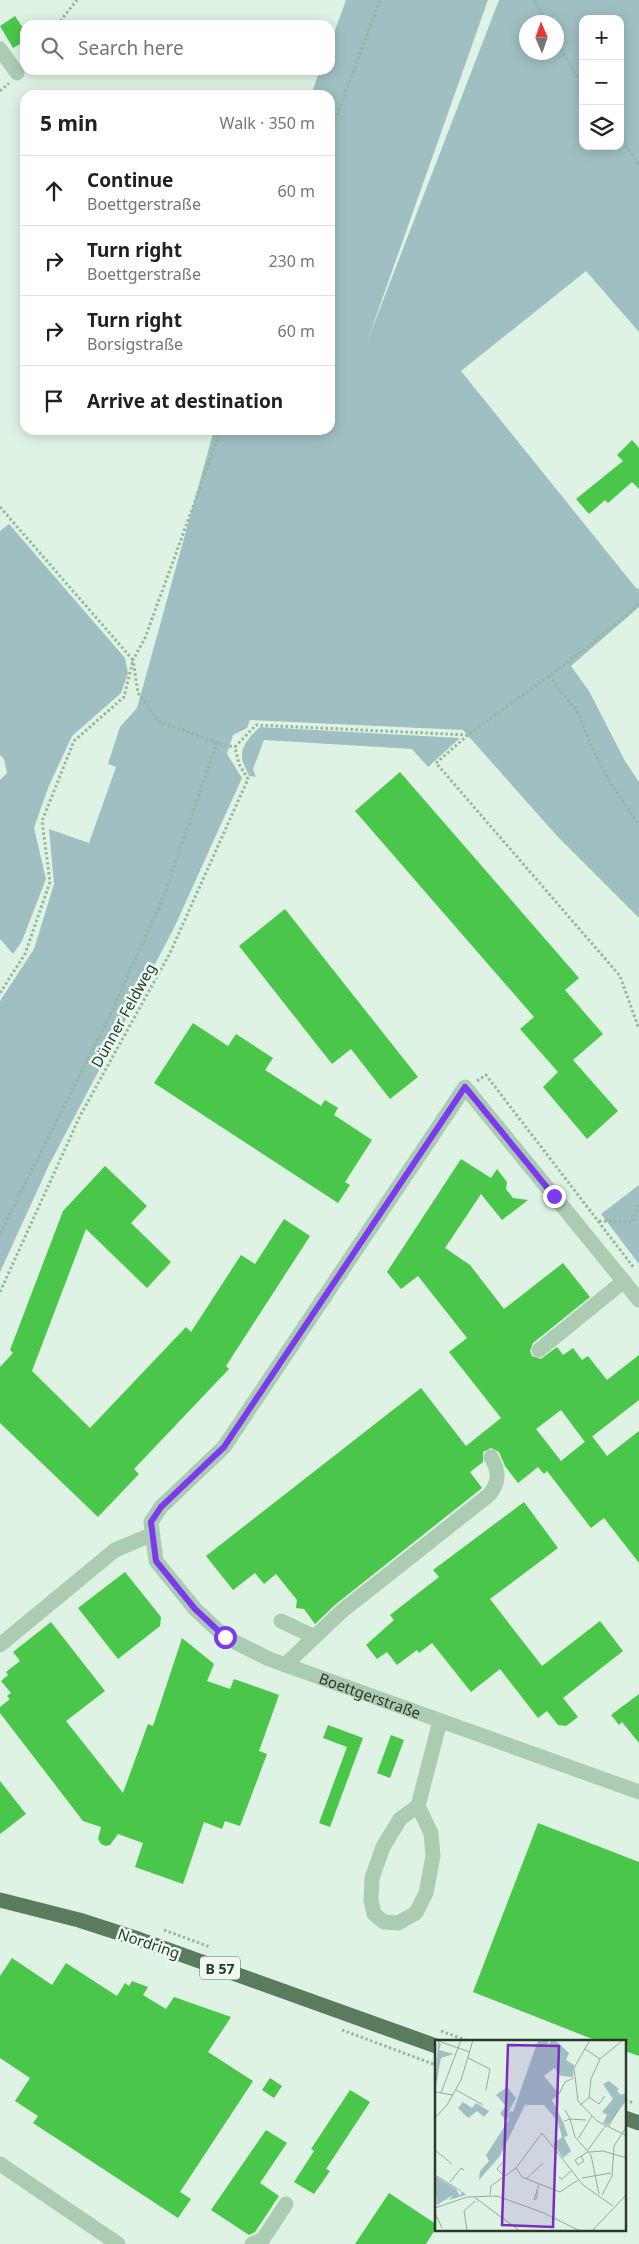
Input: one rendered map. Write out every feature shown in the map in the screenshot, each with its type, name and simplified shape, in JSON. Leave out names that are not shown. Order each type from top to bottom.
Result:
[{"type":"main road","name":"Nordring","points":[[0,1900],[79,1920],[138,1939],[435,2046]]},
{"type":"main road","points":[[626,2118],[639,2123]]},
{"type":"street","points":[[0,50],[16,73]]},
{"type":"street","points":[[465,1087],[639,1300]]},
{"type":"street","name":"Boettgerstraße","points":[[465,1087],[224,1447],[161,1507],[151,1522],[151,1535],[156,1561],[195,1609],[225,1637],[285,1665],[639,1792]]},
{"type":"street","points":[[539,1350],[624,1281]]},
{"type":"street","points":[[285,1665],[313,1636],[360,1596],[489,1495],[498,1480],[496,1467],[491,1457]]},
{"type":"street","points":[[2,1640],[115,1550],[151,1535]]},
{"type":"street","points":[[281,1621],[313,1636]]},
{"type":"street","points":[[418,1806],[431,1833],[432,1849],[426,1893],[416,1913],[398,1923],[384,1922],[374,1914],[370,1900],[372,1878],[383,1847],[400,1819],[418,1806],[440,1721]]},
{"type":"street","points":[[0,2164],[118,2244]]},
{"type":"street","points":[[252,2244],[263,2239],[286,2204]]},
{"type":"path","points":[[60,20],[78,0]]},
{"type":"path","points":[[335,121],[380,0]]},
{"type":"path","points":[[534,0],[543,15]]},
{"type":"path","points":[[564,54],[579,79]]},
{"type":"path","points":[[624,143],[639,166]]},
{"type":"path","points":[[0,993],[25,954],[50,882],[42,822],[74,741],[124,697],[133,660],[145,638],[219,435]]},
{"type":"path","points":[[0,507],[133,660],[138,693],[158,721],[217,743],[235,747],[256,725],[468,735]]},
{"type":"path","points":[[639,602],[626,616],[549,676],[468,735],[436,763],[620,976],[639,1029]]},
{"type":"path","points":[[549,676],[578,711],[594,750],[613,787],[639,825]]},
{"type":"path","points":[[0,1233],[109,1017],[164,896],[217,743]]},
{"type":"path","name":"Dünner Feldweg","points":[[0,1292],[80,1116],[170,953],[248,779],[240,764],[235,747]]},
{"type":"path","points":[[465,1087],[486,1075],[639,1274]]},
{"type":"path","points":[[598,1221],[633,1222],[639,1203]]},
{"type":"path","points":[[333,2027],[435,2065]]},
{"type":"shaded area","points":[[346,0],[488,0],[367,342],[499,0],[639,0],[639,332],[586,271],[461,371],[636,588],[639,589],[639,607],[571,666],[589,691],[625,761],[639,782],[639,918],[557,836],[463,730],[250,720],[247,728],[233,735],[227,754],[242,778],[174,928],[49,1165],[0,1272],[0,1001],[34,949],[54,884],[49,829],[89,843],[116,767],[108,764],[120,727],[137,708],[213,435],[335,435],[335,90],[313,90],[318,75],[335,75],[335,30]]},
{"type":"shaded area","points":[[9,524],[125,658],[128,673],[121,693],[72,736],[48,788],[34,828],[46,879],[22,941],[13,954],[0,939],[0,780],[7,773],[4,759],[0,755],[0,531]]},
{"type":"shaded area","points":[[260,727],[460,738],[428,767],[412,749],[264,740],[253,769],[256,777],[249,776],[243,762],[243,748]]},
{"type":"shaded area","points":[[639,1185],[639,1264],[601,1214]]},
{"type":"building","points":[[15,16],[20,24],[20,44],[13,48],[0,26]]},
{"type":"building","points":[[632,440],[639,448],[639,489],[632,482],[608,503],[605,500],[589,514],[576,499],[623,461],[617,455]]},
{"type":"building","points":[[400,772],[579,978],[565,990],[603,1034],[573,1060],[618,1111],[587,1139],[543,1087],[558,1072],[520,1029],[534,1017],[355,811]]},
{"type":"building","points":[[285,909],[418,1077],[390,1099],[351,1049],[332,1064],[239,946]]},
{"type":"building","points":[[193,1023],[228,1046],[236,1034],[273,1058],[265,1070],[321,1106],[325,1100],[338,1108],[334,1115],[372,1140],[345,1182],[350,1185],[338,1203],[154,1083]]},
{"type":"building","points":[[461,1159],[491,1178],[497,1169],[507,1182],[506,1189],[513,1198],[528,1200],[502,1220],[481,1194],[445,1248],[470,1265],[504,1309],[563,1263],[590,1297],[533,1343],[530,1351],[532,1356],[541,1359],[557,1347],[563,1355],[573,1348],[582,1360],[588,1356],[607,1380],[639,1355],[639,1400],[592,1436],[607,1456],[639,1431],[639,1563],[604,1518],[591,1528],[547,1471],[544,1474],[538,1467],[518,1483],[505,1466],[499,1452],[491,1448],[483,1452],[483,1462],[470,1472],[482,1488],[336,1604],[315,1624],[304,1609],[296,1608],[297,1600],[276,1574],[264,1584],[255,1573],[233,1590],[206,1556],[421,1388],[466,1446],[501,1418],[449,1352],[467,1338],[418,1276],[401,1289],[387,1272]],"holes":[[[561,1410],[585,1442],[561,1461],[536,1429]]]},
{"type":"building","points":[[105,1166],[147,1206],[131,1223],[171,1262],[147,1288],[86,1229],[32,1371],[90,1428],[186,1327],[191,1332],[241,1255],[255,1264],[284,1219],[310,1236],[226,1366],[229,1369],[134,1469],[139,1474],[98,1517],[0,1423],[0,1367],[13,1353],[10,1350],[63,1211]]},
{"type":"building","points":[[524,1502],[558,1548],[490,1599],[542,1666],[600,1621],[623,1651],[563,1698],[578,1717],[566,1726],[558,1725],[547,1711],[538,1718],[500,1669],[471,1692],[432,1643],[419,1653],[417,1650],[397,1665],[387,1652],[377,1659],[366,1645],[394,1620],[390,1615],[439,1577],[433,1570]]},
{"type":"building","points":[[125,1572],[161,1617],[160,1626],[118,1659],[78,1608]]},
{"type":"building","points":[[51,1622],[105,1691],[66,1721],[123,1793],[148,1724],[153,1726],[182,1638],[214,1664],[207,1681],[230,1689],[234,1679],[279,1695],[259,1751],[267,1754],[240,1826],[225,1821],[222,1829],[204,1822],[183,1884],[135,1867],[143,1843],[118,1834],[110,1845],[101,1844],[98,1839],[101,1827],[83,1821],[0,1713],[0,1707],[10,1699],[7,1696],[11,1693],[1,1681],[8,1675],[6,1672],[20,1661],[13,1652]]},
{"type":"building","points":[[639,1694],[639,1743],[622,1722],[619,1725],[611,1715]]},
{"type":"building","points":[[328,1725],[363,1738],[330,1827],[319,1823],[347,1747],[323,1738]]},
{"type":"building","points":[[391,1735],[404,1740],[390,1778],[377,1773]]},
{"type":"building","points":[[0,1781],[26,1814],[0,1834]]},
{"type":"building","points":[[538,1823],[639,1862],[639,2056],[626,2051],[626,2040],[595,2040],[473,1992]]},
{"type":"building","points":[[12,1958],[52,1985],[66,1963],[117,1996],[125,1983],[129,1986],[132,1981],[148,1987],[143,1995],[166,2009],[174,1997],[231,2017],[208,2052],[253,2081],[180,2192],[191,2199],[178,2218],[33,2123],[38,2116],[15,2101],[30,2078],[0,2058],[0,1976]]},
{"type":"building","points":[[270,2078],[282,2086],[274,2098],[262,2090]]},
{"type":"building","points":[[350,2090],[370,2102],[326,2169],[330,2171],[314,2194],[294,2182],[314,2151],[311,2149]]},
{"type":"building","points":[[266,2130],[287,2143],[260,2183],[279,2196],[255,2232],[249,2235],[211,2210]]},
{"type":"building","points":[[389,2193],[435,2223],[435,2230],[426,2244],[355,2244]]},
{"type":"route","points":[[225,1637],[195,1609],[156,1561],[151,1535],[151,1522],[161,1507],[224,1447],[465,1087],[554,1196]]}]
